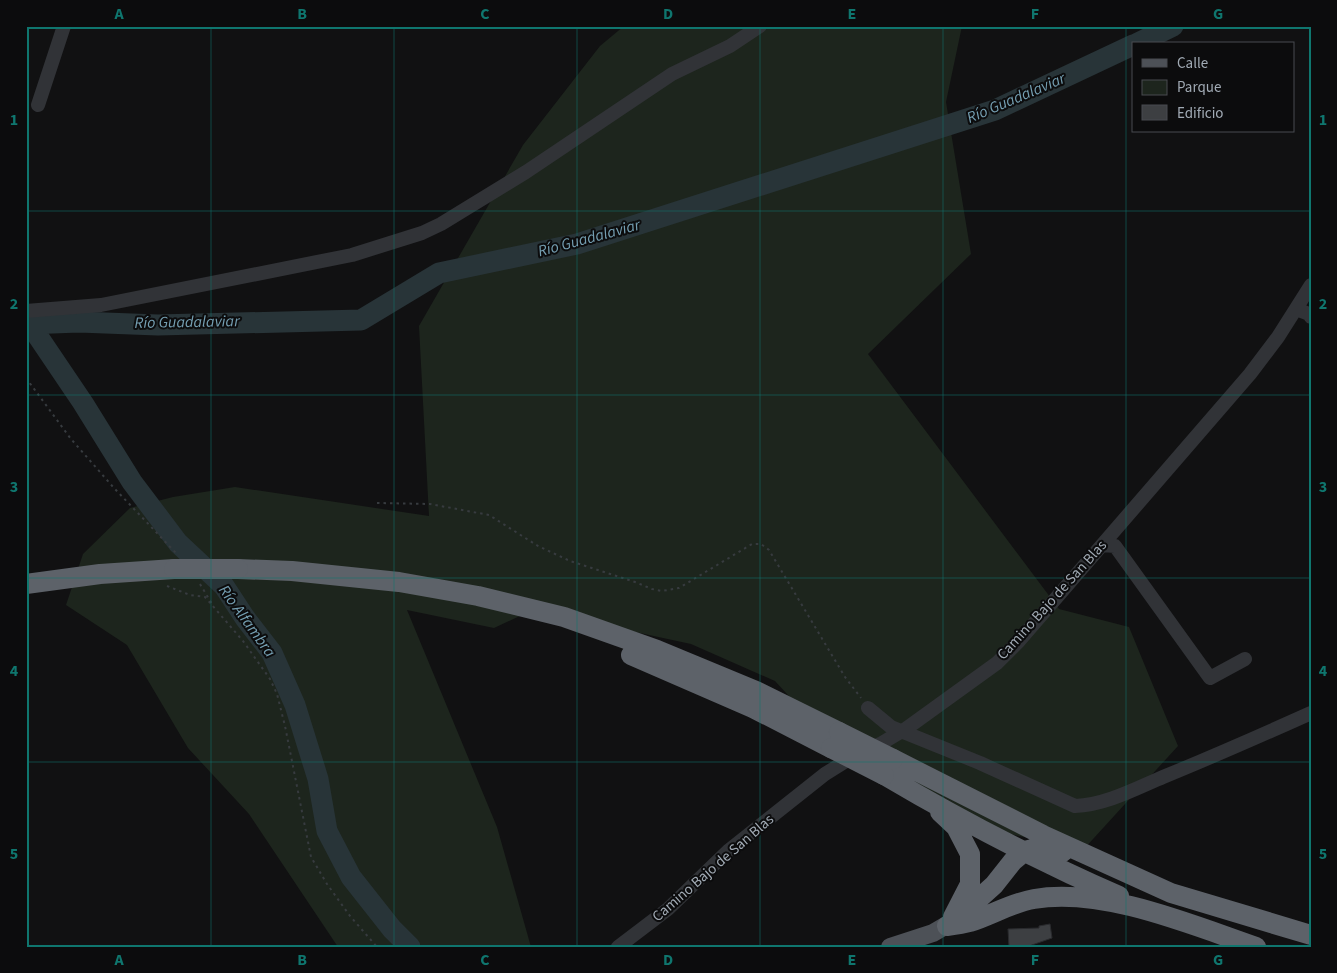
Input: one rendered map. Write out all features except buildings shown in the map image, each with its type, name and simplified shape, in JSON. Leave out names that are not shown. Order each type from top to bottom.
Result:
[{"type":"highway","points":[[26,584],[171,566],[292,571],[399,582],[478,596],[564,617],[657,650],[756,691],[835,740],[889,767],[1171,893],[1289,930]]},
{"type":"highway","points":[[889,767],[956,827],[970,854],[970,884],[950,921]]},
{"type":"highway","points":[[928,801],[1025,851],[1160,914],[1256,947]]},
{"type":"highway","points":[[950,921],[974,904],[994,885],[1013,860],[1025,851],[1044,846],[1062,851],[1117,878],[1167,898],[1311,935]]},
{"type":"highway","points":[[950,921],[969,922],[1001,908],[1034,899],[1066,896],[1102,901],[1160,914]]},
{"type":"main road","points":[[890,947],[933,933],[950,921]]},
{"type":"street","points":[[38,105],[64,26]]},
{"type":"street","points":[[26,311],[120,302],[352,255],[422,233],[441,224],[526,172],[672,74],[730,46],[760,26]]},
{"type":"street","name":"Camino Bajo de San Blas","points":[[618,947],[668,909],[728,851],[825,774],[901,731],[997,662],[1019,641],[1250,374],[1278,337],[1311,285]]},
{"type":"street","points":[[1296,309],[1309,314],[1311,317]]},
{"type":"street","points":[[1102,545],[1115,546],[1210,678],[1245,659]]},
{"type":"street","points":[[868,708],[891,727],[980,763],[1075,806],[1088,806],[1140,787],[1311,713]]},
{"type":"path","points":[[26,378],[71,439],[114,488],[171,566],[162,582],[168,588],[190,596],[205,597],[264,669],[277,694],[311,857],[350,916],[377,947]]},
{"type":"path","points":[[377,503],[430,504],[489,515],[538,546],[570,560],[662,591],[679,588],[752,544],[761,544],[769,550],[845,677],[868,708]]},
{"type":"path","points":[[200,584],[214,608]]},
{"type":"green space","points":[[624,26],[962,26],[946,102],[971,254],[868,354],[1059,609],[1129,627],[1178,746],[1083,850],[942,819],[848,760],[775,681],[691,644],[533,610],[494,628],[407,610],[497,827],[531,947],[338,947],[249,814],[188,748],[127,645],[66,605],[83,554],[130,508],[173,497],[235,487],[429,516],[419,326],[523,145],[600,46]]},
{"type":"waterway","name":"Río Guadalaviar","points":[[1140,42],[1173,26]]},
{"type":"waterway","name":"Río Guadalaviar","points":[[26,324],[79,322],[158,325],[361,320],[439,273],[577,244],[995,110],[1132,45]]},
{"type":"waterway","name":"Río Alfambra","points":[[29,323],[83,403],[132,482],[178,543],[224,586],[245,618],[272,653],[295,705],[318,779],[327,831],[351,877],[392,929],[410,947]]}]
